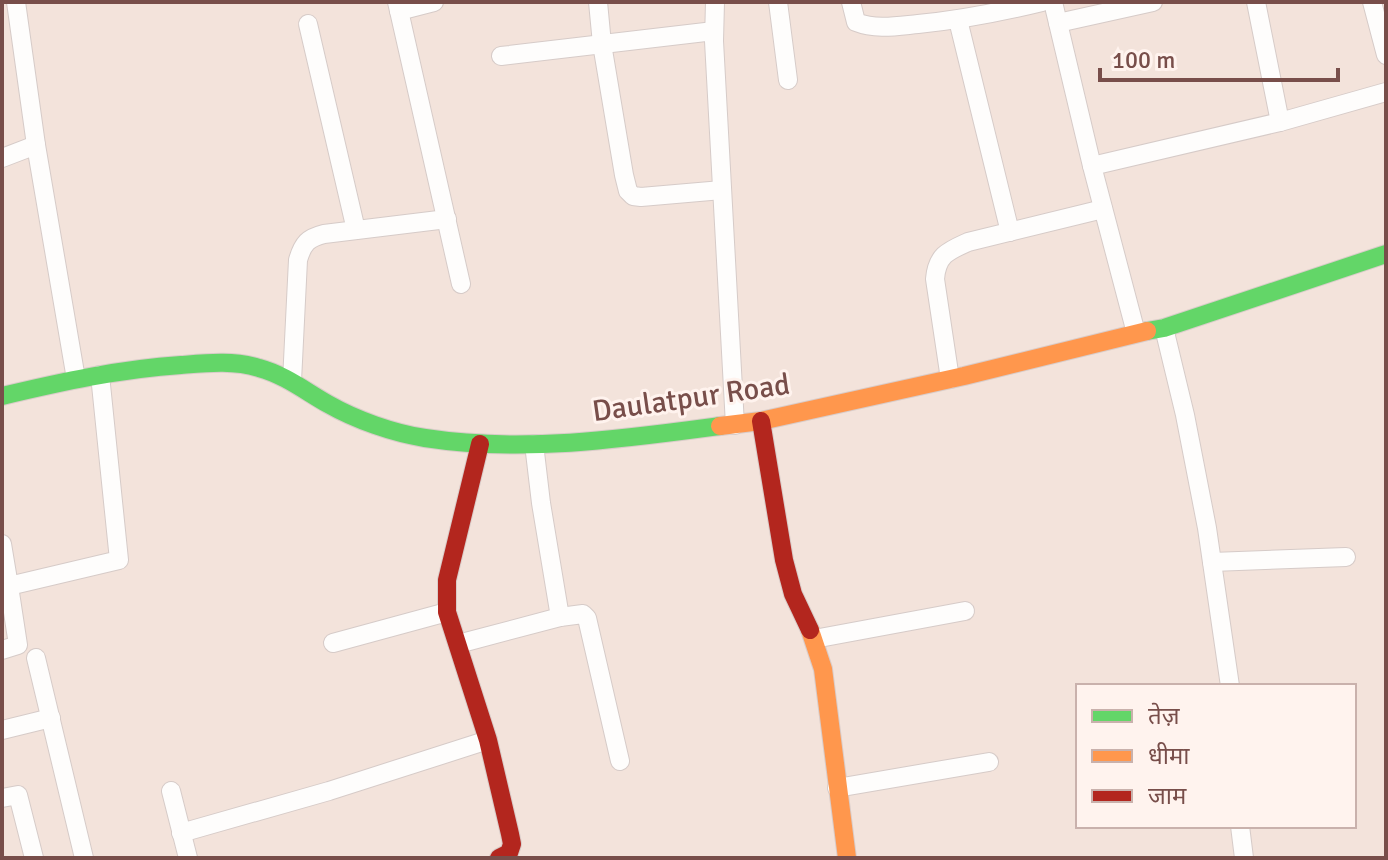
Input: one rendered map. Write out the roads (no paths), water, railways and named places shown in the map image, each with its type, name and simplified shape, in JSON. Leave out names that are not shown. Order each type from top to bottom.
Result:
[{"type":"street","points":[[16,2],[11,31],[36,145],[76,379]]},
{"type":"street","points":[[434,2],[398,6],[461,284]]},
{"type":"street","points":[[598,2],[602,44],[628,191],[633,196],[641,197],[722,190]]},
{"type":"street","points":[[715,2],[735,425]]},
{"type":"street","points":[[778,2],[788,80]]},
{"type":"street","points":[[851,2],[856,22],[880,27],[958,20],[1042,2]]},
{"type":"street","points":[[1053,2],[1136,333]]},
{"type":"street","points":[[1058,23],[1153,2]]},
{"type":"street","points":[[1256,2],[1280,122]]},
{"type":"street","points":[[1372,2],[1386,55]]},
{"type":"street","points":[[958,20],[1010,232]]},
{"type":"street","points":[[308,24],[356,230]]},
{"type":"street","points":[[501,56],[714,31]]},
{"type":"street","points":[[1092,166],[1280,122],[1386,92]]},
{"type":"street","points":[[2,158],[36,145]]},
{"type":"street","points":[[950,379],[935,279],[936,269],[948,250],[968,242],[1103,209]]},
{"type":"street","points":[[292,381],[298,260],[302,246],[310,238],[447,219]]},
{"type":"street","name":"Daulatpur Road","points":[[2,396],[100,375],[215,362],[257,367],[292,381],[365,422],[422,438],[480,444],[534,444],[646,436],[761,421],[1164,328],[1386,254]]},
{"type":"street","points":[[1164,328],[1185,415],[1212,562],[1230,684]]},
{"type":"street","points":[[9,586],[119,560],[100,375]]},
{"type":"street","points":[[761,421],[784,560],[793,594],[814,639],[823,669],[847,858]]},
{"type":"street","points":[[480,444],[447,580],[447,612],[488,740],[512,844],[509,853],[499,858]]},
{"type":"street","points":[[534,444],[560,617]]},
{"type":"street","points":[[2,544],[18,645],[2,650]]},
{"type":"street","points":[[1212,562],[1346,557]]},
{"type":"street","points":[[814,639],[965,611]]},
{"type":"street","points":[[333,643],[447,612]]},
{"type":"street","points":[[458,644],[560,617],[583,614],[587,618],[620,761]]},
{"type":"street","points":[[36,658],[84,858]]},
{"type":"street","points":[[2,730],[51,718]]},
{"type":"street","points":[[181,833],[329,791],[488,740]]},
{"type":"street","points":[[837,788],[989,762]]},
{"type":"street","points":[[171,791],[188,858]]},
{"type":"street","points":[[2,798],[18,795],[34,858]]},
{"type":"street","points":[[1240,828],[1244,858]]}]
